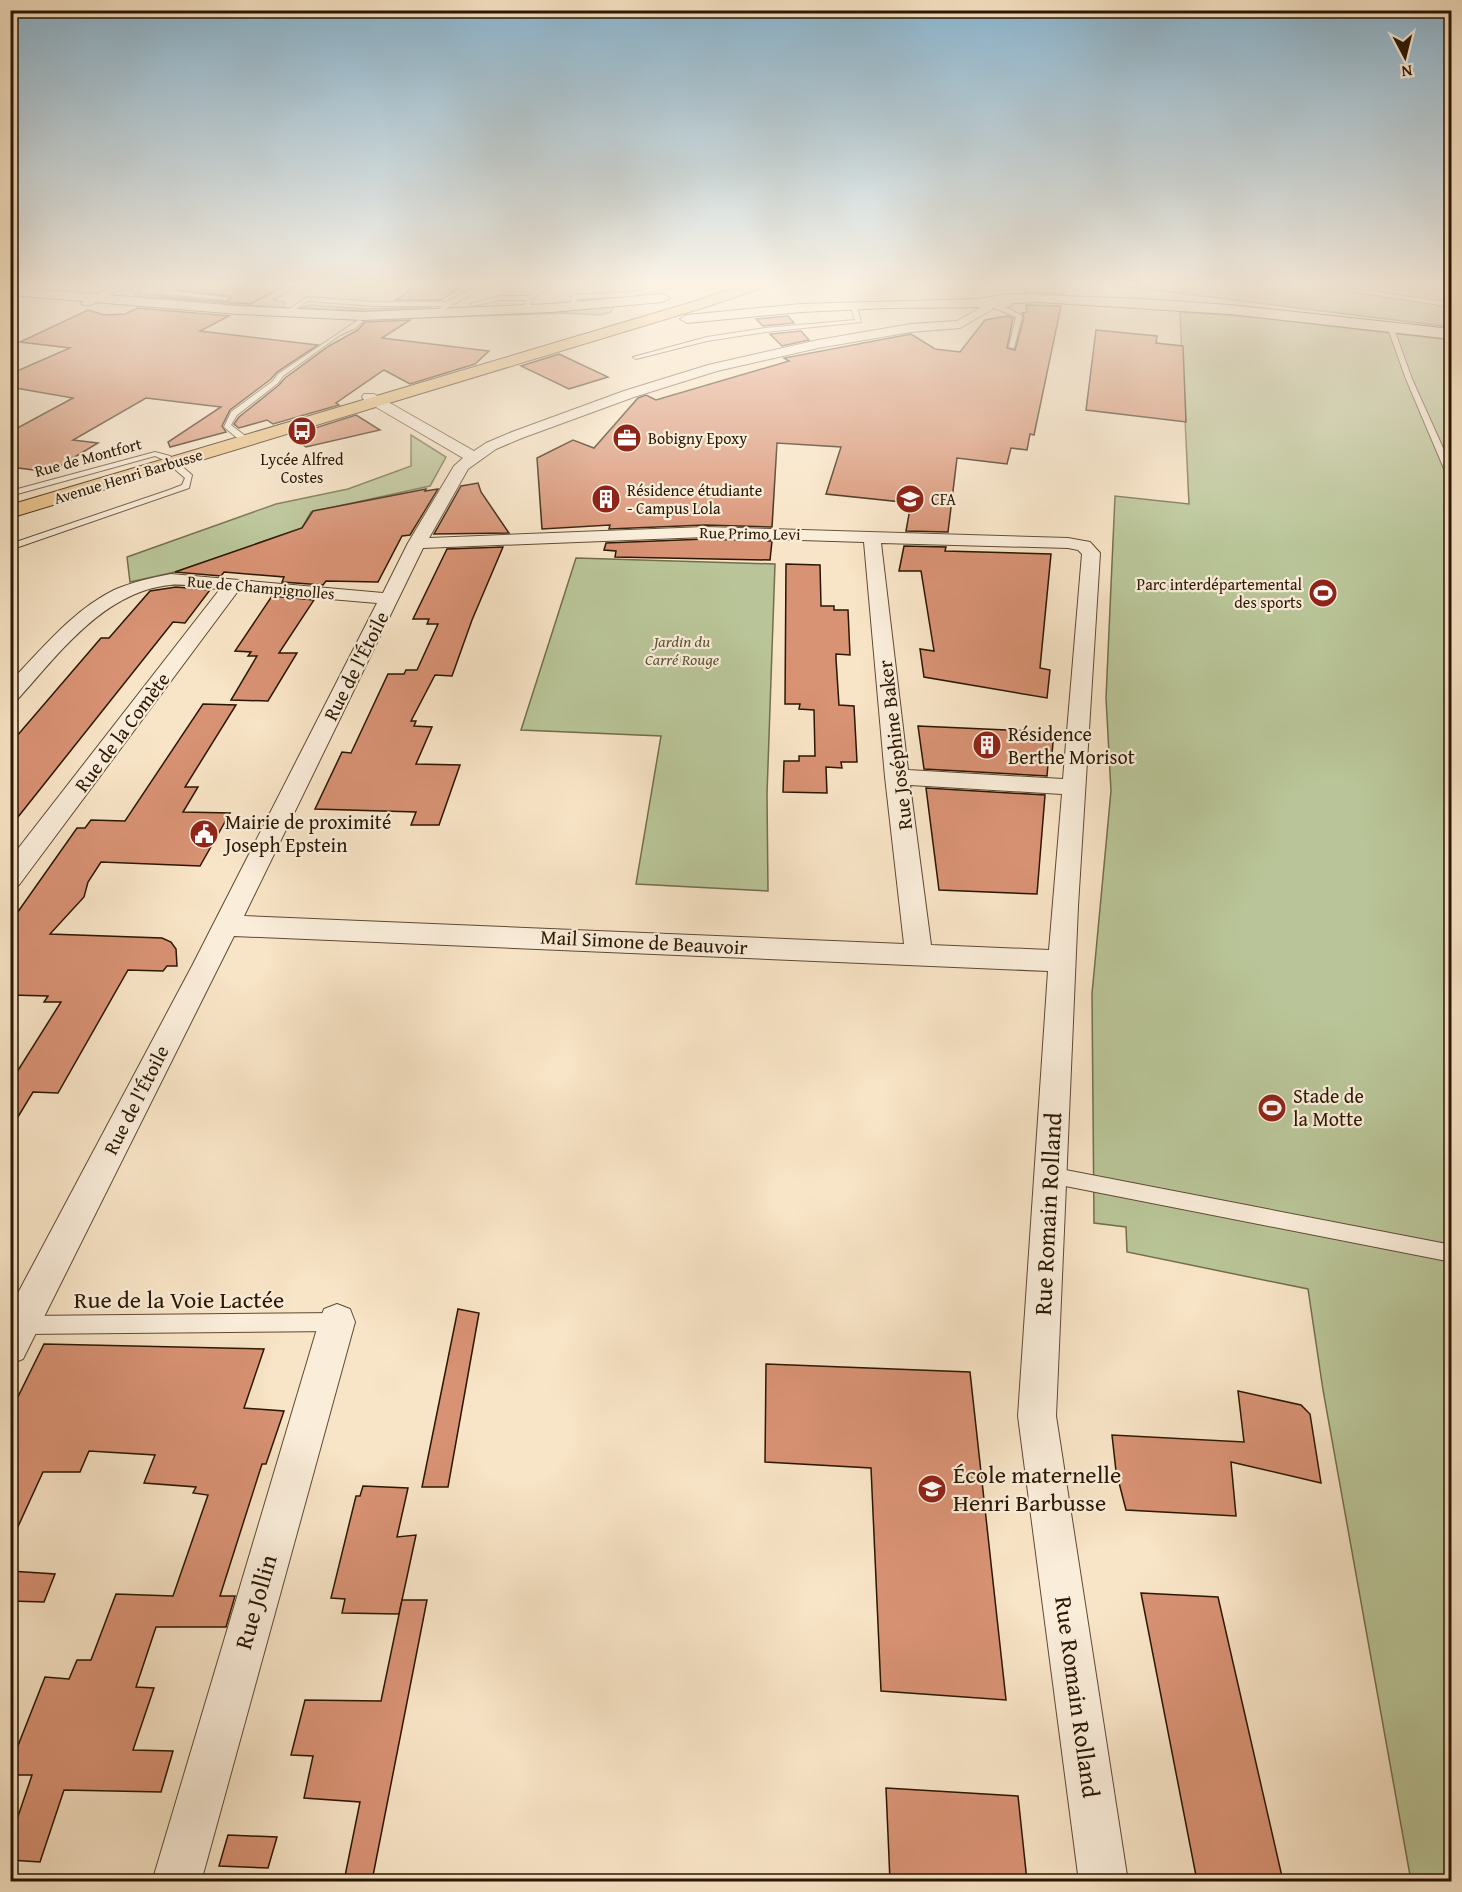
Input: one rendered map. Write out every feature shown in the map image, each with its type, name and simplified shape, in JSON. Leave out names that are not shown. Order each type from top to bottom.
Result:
[{"type":"main road","name":"Avenue Henri Barbusse","points":[[10,512],[245,440],[270,435],[373,399],[468,370]]},
{"type":"main road","name":"Avenue Henri Barbusse","points":[[373,399],[474,370]]},
{"type":"street","name":"Rue de l'Étoile","points":[[16,1336],[417,543],[462,465],[491,446],[618,398],[706,370]]},
{"type":"street","points":[[373,399],[473,457]]},
{"type":"street","name":"Rue Primo Levi","points":[[417,543],[583,537],[651,532],[872,536],[1068,543],[1084,546]]},
{"type":"street","name":"Rue Joséphine Baker","points":[[872,536],[897,777],[909,859],[919,955]]},
{"type":"street","name":"Rue Romain Rolland","points":[[1084,546],[1091,553],[1062,961],[1037,1416],[1104,1881]]},
{"type":"street","name":"Rue de Champignolles","points":[[10,695],[84,616],[104,602],[133,587],[171,579],[390,598]]},
{"type":"street","name":"Rue de la Comète","points":[[10,878],[233,585]]},
{"type":"street","points":[[897,777],[1075,787]]},
{"type":"street","name":"Mail Simone de Beauvoir","points":[[225,925],[1062,961]]},
{"type":"street","name":"Rue Jollin","points":[[176,1881],[337,1322]]},
{"type":"lane","points":[[245,440],[226,425],[234,414],[276,382],[280,375],[287,370]]},
{"type":"lane","points":[[1406,370],[1452,478]]},
{"type":"lane","name":"Rue de Montfort","points":[[10,494],[152,455],[159,454],[172,462]]},
{"type":"lane","points":[[10,547],[186,486],[189,477],[172,462]]},
{"type":"lane","points":[[1050,1175],[1452,1254]]},
{"type":"lane","name":"Rue de la Voie Lactée","points":[[16,1336],[337,1322]]},
{"type":"green space","name":"Stade de la Motte","points":[[1183,370],[1451,370],[1451,1881],[1411,1881],[1323,1390],[1308,1289],[1127,1252],[1126,1227],[1094,1223],[1092,994],[1111,791],[1106,698],[1115,496],[1189,504]]},
{"type":"green space","points":[[411,435],[446,457],[430,486],[311,512],[302,528],[175,572],[130,582],[127,557],[276,504],[348,489],[411,466]]},
{"type":"green space","name":"Jardin du Carré Rouge","points":[[576,558],[775,564],[767,794],[768,891],[636,884],[661,736],[521,730]]},
{"type":"building","points":[[19,370],[280,370],[230,410],[222,426],[226,432],[170,447],[168,442],[221,407],[146,398],[73,440],[98,443],[50,472],[10,467],[10,432],[73,398],[10,387],[10,374]]},
{"type":"building","points":[[296,370],[384,370],[336,403],[339,405],[273,424],[267,420],[239,428],[234,424],[239,417]]},
{"type":"building","points":[[385,370],[455,370],[410,384]]},
{"type":"building","points":[[530,370],[594,370],[608,377],[569,389]]},
{"type":"building","points":[[757,370],[1048,370],[1034,435],[1030,434],[1027,450],[1011,448],[1007,464],[957,458],[948,532],[906,531],[911,503],[826,494],[841,447],[777,443],[772,527],[705,525],[609,529],[610,525],[542,529],[537,458],[573,440],[594,448],[638,398],[646,395],[656,400]]},
{"type":"building","points":[[1091,370],[1184,370],[1186,422],[1086,410]]},
{"type":"building","points":[[356,415],[380,430],[306,447],[290,436]]},
{"type":"building","points":[[478,483],[481,492],[509,533],[434,534],[461,486]]},
{"type":"building","points":[[426,489],[425,491],[438,489],[410,535],[402,536],[378,582],[326,581],[323,585],[282,582],[284,577],[224,572],[221,576],[175,572],[302,528],[313,511]]},
{"type":"building","points":[[705,539],[772,541],[770,560],[615,557],[616,551],[604,550],[606,543]]},
{"type":"building","points":[[904,546],[946,547],[945,551],[1051,554],[1040,668],[1050,670],[1047,698],[924,677],[920,649],[934,651],[921,571],[899,571]]},
{"type":"building","points":[[503,547],[472,620],[452,676],[435,675],[411,721],[416,721],[414,726],[432,727],[416,764],[460,765],[439,825],[411,825],[416,812],[315,809],[342,752],[351,753],[388,674],[404,674],[406,670],[417,670],[438,624],[427,624],[429,619],[413,619],[447,549]]},
{"type":"building","points":[[786,564],[820,565],[821,606],[834,606],[834,610],[848,610],[850,655],[836,654],[836,659],[839,705],[854,706],[857,762],[841,762],[842,768],[826,767],[827,793],[783,792],[784,761],[799,761],[799,756],[815,756],[814,710],[799,709],[800,704],[785,704]]},
{"type":"building","points":[[176,587],[210,590],[185,623],[173,622],[10,827],[10,744],[101,638],[109,638],[150,591]]},
{"type":"building","points":[[272,596],[314,600],[279,653],[297,653],[268,701],[231,700],[257,656],[248,656],[251,652],[235,651]]},
{"type":"building","points":[[203,704],[236,705],[185,787],[198,787],[183,812],[230,813],[200,866],[101,862],[88,882],[84,897],[50,934],[162,938],[171,942],[176,949],[177,966],[167,966],[163,971],[128,970],[58,1093],[33,1092],[10,1130],[10,1083],[61,1002],[44,1002],[48,996],[10,995],[10,923],[77,828],[85,828],[91,820],[125,821]]},
{"type":"building","name":"Résidence Berthe Morisot","points":[[918,726],[1054,732],[1051,764],[1048,764],[1047,776],[924,769]]},
{"type":"building","points":[[926,788],[1045,795],[1037,894],[939,890]]},
{"type":"building","points":[[458,1309],[479,1313],[448,1487],[422,1487]]},
{"type":"building","points":[[44,1344],[264,1349],[244,1408],[284,1411],[266,1464],[262,1464],[220,1596],[235,1596],[226,1627],[156,1627],[136,1687],[154,1688],[133,1750],[173,1751],[161,1792],[64,1790],[40,1862],[10,1860],[10,1840],[32,1775],[10,1775],[10,1766],[45,1677],[69,1679],[77,1660],[91,1660],[116,1594],[173,1596],[208,1495],[193,1493],[196,1487],[144,1483],[155,1455],[89,1451],[80,1472],[43,1472],[10,1544],[10,1413]]},
{"type":"building","points":[[766,1364],[970,1372],[1006,1700],[881,1691],[871,1468],[765,1462]]},
{"type":"building","points":[[1238,1391],[1301,1405],[1310,1414],[1321,1483],[1231,1462],[1236,1516],[1126,1510],[1116,1471],[1112,1435],[1244,1442]]},
{"type":"building","points":[[363,1486],[408,1488],[397,1537],[416,1535],[399,1614],[342,1613],[345,1599],[331,1598],[356,1496],[360,1496]]},
{"type":"building","points":[[10,1571],[55,1574],[44,1602],[10,1601]]},
{"type":"building","points":[[1141,1593],[1218,1597],[1283,1881],[1197,1881]]},
{"type":"building","points":[[402,1600],[427,1600],[372,1881],[344,1881],[360,1802],[304,1798],[313,1756],[291,1755],[305,1700],[381,1701]]},
{"type":"building","points":[[886,1788],[1018,1796],[1027,1881],[890,1881]]},
{"type":"building","points":[[228,1835],[277,1837],[268,1868],[219,1866]]},
{"type":"place","name":"Lycée Alfred Costes","points":[[302,431]]},
{"type":"place","name":"Bobigny Epoxy","points":[[627,438]]},
{"type":"place","name":"Résidence étudiante - Campus Lola","points":[[606,499]]},
{"type":"place","name":"CFA","points":[[910,499]]},
{"type":"place","name":"Parc interdépartemental des sports","points":[[1323,593]]},
{"type":"place","name":"Résidence Berthe Morisot","points":[[987,745]]},
{"type":"place","name":"Mairie de proximité Joseph Epstein","points":[[204,834]]},
{"type":"place","name":"Stade de la Motte","points":[[1272,1108]]},
{"type":"place","name":"École maternelle Henri Barbusse","points":[[932,1489]]}]
